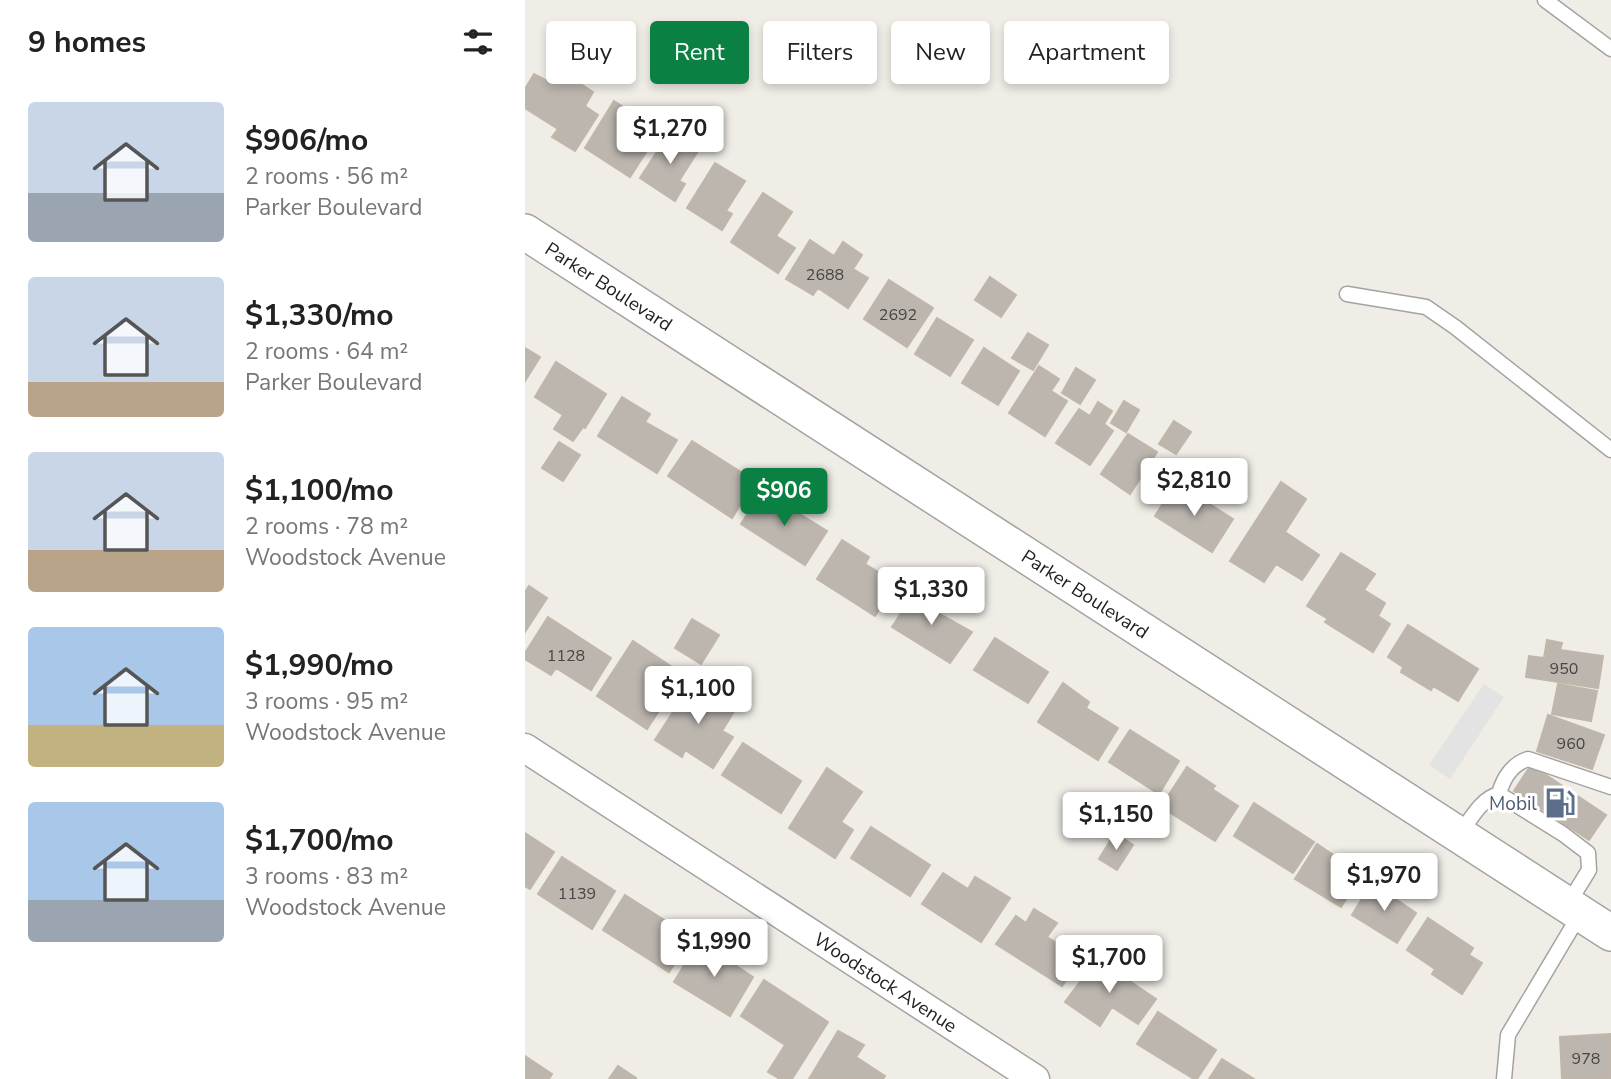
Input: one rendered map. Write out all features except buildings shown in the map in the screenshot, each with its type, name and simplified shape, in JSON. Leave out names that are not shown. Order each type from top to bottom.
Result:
[{"type":"street","name":"Parker Boulevard","points":[[525,232],[1611,933]]},
{"type":"street","name":"Woodstock Avenue","points":[[525,748],[1034,1079]]},
{"type":"lane","points":[[1545,0],[1611,49]]},
{"type":"lane","points":[[1347,294],[1426,307],[1611,450]]},
{"type":"lane","points":[[1499,794],[1502,782],[1514,766],[1528,759],[1611,787]]},
{"type":"lane","points":[[1458,835],[1481,805],[1490,797],[1499,794]]},
{"type":"lane","points":[[1499,794],[1588,853],[1590,870],[1573,909],[1507,1035],[1504,1079]]},
{"type":"shaded area","points":[[1484,684],[1504,697],[1450,779],[1429,765]]},
{"type":"place","name":"Mobil","points":[[1560,803]]}]
